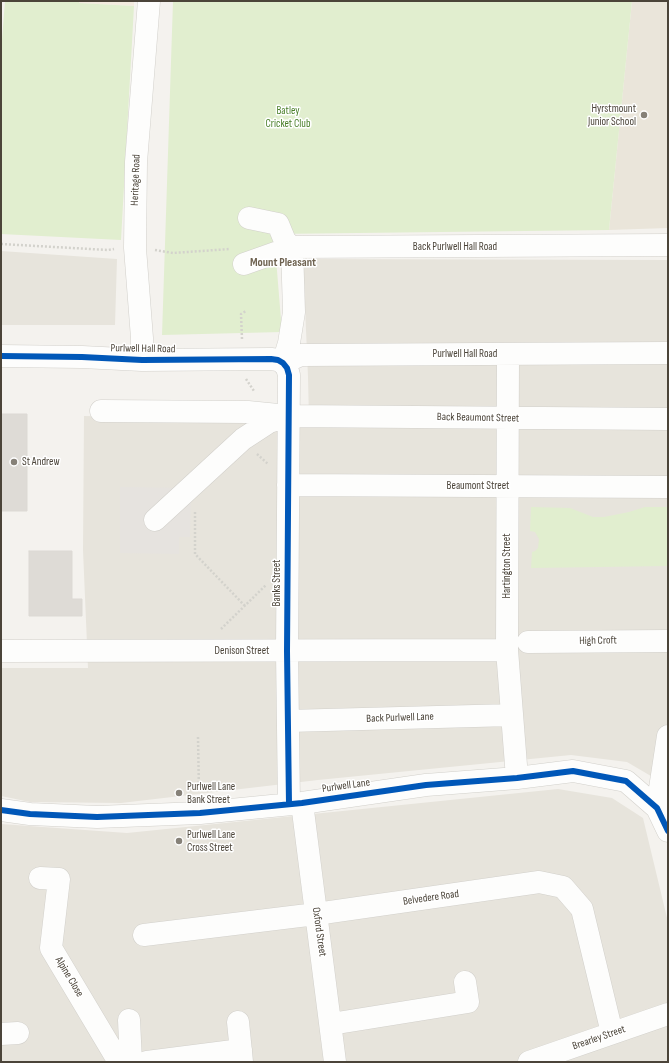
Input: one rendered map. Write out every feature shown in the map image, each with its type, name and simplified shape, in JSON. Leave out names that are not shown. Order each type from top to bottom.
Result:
[{"type":"street","name":"Heritage Road","points":[[142,360],[142,338],[135,248],[136,162],[149,1]]},
{"type":"street","points":[[249,218],[278,224],[285,241],[292,247],[294,312],[289,343],[283,363]]},
{"type":"street","name":"Back Purlwell Hall Road","points":[[239,256],[292,247],[668,245]]},
{"type":"street","name":"Purlwell Hall Road","points":[[1,356],[82,357],[142,360],[271,359],[278,360],[283,363],[301,355],[668,353]]},
{"type":"street","name":"Hartington Street","points":[[508,354],[507,650],[517,778]]},
{"type":"street","name":"Banks Street","points":[[283,363],[287,368],[289,375],[287,651],[288,721],[296,803]]},
{"type":"street","points":[[102,411],[248,412],[288,416]]},
{"type":"street","points":[[156,520],[242,439],[269,422],[288,416]]},
{"type":"street","name":"Back Beaumont Street","points":[[288,416],[668,419]]},
{"type":"street","name":"Beaumont Street","points":[[288,485],[668,487]]},
{"type":"street","name":"High Croft","points":[[528,642],[668,640]]},
{"type":"street","name":"Denison Street","points":[[1,651],[507,650]]},
{"type":"street","name":"Back Purlwell Lane","points":[[288,721],[512,715]]},
{"type":"street","points":[[657,808],[668,736]]},
{"type":"street","name":"Purlwell Lane","points":[[1,810],[30,814],[97,817],[200,813],[296,803],[426,785],[517,778],[573,771],[626,782],[657,808],[668,831]]},
{"type":"street","name":"Oxford Street","points":[[296,803],[316,914],[335,1062]]},
{"type":"street","name":"Alpine Close","points":[[40,878],[59,879],[51,948],[108,1054]]},
{"type":"street","name":"Belvedere Road","points":[[144,935],[316,914],[539,882],[563,887],[582,909],[612,1033]]},
{"type":"street","points":[[331,1024],[468,1002],[465,982]]},
{"type":"street","name":"Brearley Street","points":[[529,1062],[668,1014]]},
{"type":"street","points":[[129,1020],[131,1062]]},
{"type":"street","points":[[147,1062],[242,1056],[238,1022]]},
{"type":"path","points":[[1,244],[108,250],[135,248],[173,253],[239,256]]},
{"type":"path","points":[[232,360],[243,339],[241,314],[246,311]]},
{"type":"path","points":[[194,484],[195,554],[245,606]]},
{"type":"path","points":[[199,651],[288,565]]},
{"type":"path","points":[[198,737],[200,813]]},
{"type":"shaded area","points":[[79,1],[134,1],[134,6],[79,3]]},
{"type":"shaded area","name":"Hyrstmount Junior School","points":[[632,1],[668,1],[668,228],[609,230]]},
{"type":"shaded area","points":[[1,251],[117,259],[115,325],[1,325]]},
{"type":"shaded area","points":[[303,259],[668,260],[668,786],[627,762],[571,755],[318,780],[121,803],[30,802],[1,796],[1,668],[88,668],[83,550],[84,416],[309,420]]},
{"type":"shaded area","points":[[120,487],[191,488],[190,537],[179,537],[179,554],[120,553]]},
{"type":"shaded area","points":[[558,789],[612,798],[643,818],[668,922],[668,1062],[1,1062],[1,824],[127,833]]},
{"type":"green space","points":[[5,1],[79,1],[79,3],[134,6],[121,240],[1,234],[1,52]]},
{"type":"green space","name":"Batley Cricket Club","points":[[173,1],[632,1],[609,230],[274,234],[282,332],[162,335]]},
{"type":"green space","points":[[531,507],[570,508],[593,517],[604,517],[645,507],[668,507],[668,566],[531,568],[532,552],[538,548],[539,539],[535,532],[530,531]]},
{"type":"building","name":"St Andrew","points":[[1,414],[27,414],[27,511],[1,511]]},
{"type":"building","points":[[29,551],[72,551],[72,599],[82,599],[82,616],[29,616]]},
{"type":"cycle path","points":[[1,356],[82,357],[142,360],[271,359],[278,360],[287,368],[289,375],[287,651],[289,804]]},
{"type":"cycle path","points":[[1,810],[30,814],[97,817],[200,813],[302,803],[426,785],[517,778],[573,771],[626,781],[657,808],[668,831]]},
{"type":"place","name":"Hyrstmount Junior School","points":[[644,115]]},
{"type":"place","name":"St Andrew","points":[[14,462]]},
{"type":"place","name":"Purlwell Lane Bank Street","points":[[179,793]]},
{"type":"place","name":"Purlwell Lane Cross Street","points":[[179,841]]},
{"type":"district","name":"Mount Pleasant","points":[[283,263]]}]
